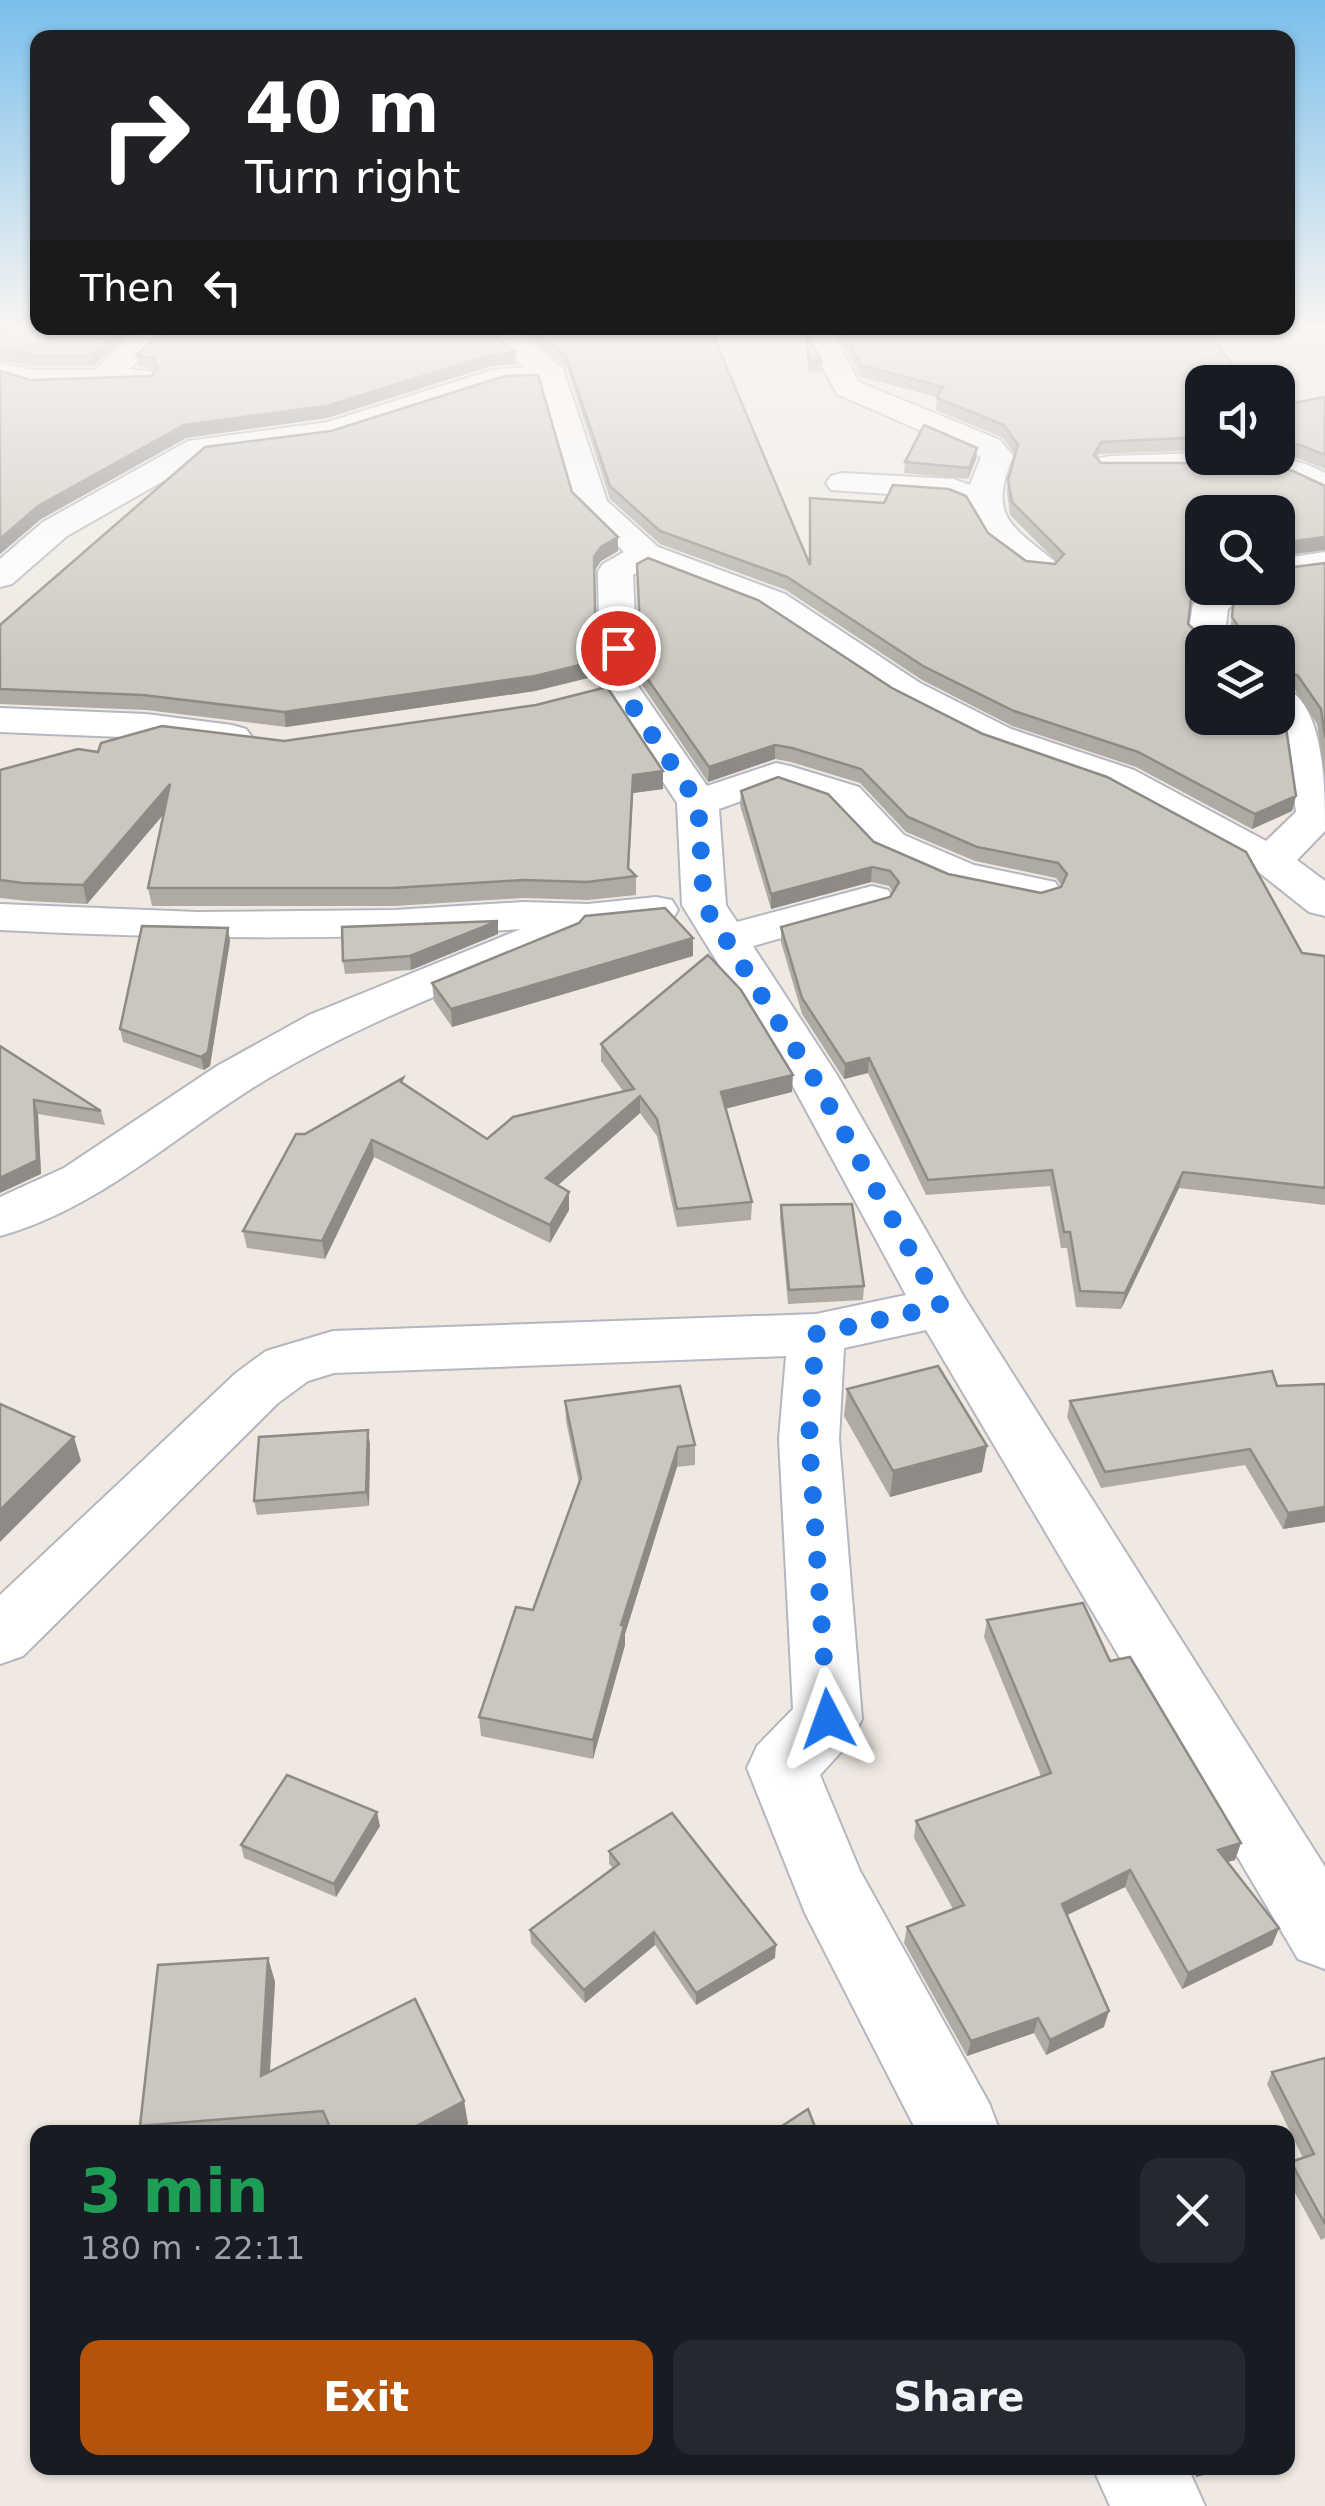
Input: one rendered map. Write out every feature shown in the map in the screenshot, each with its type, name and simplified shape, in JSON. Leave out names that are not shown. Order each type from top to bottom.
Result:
[{"type":"street","points":[[0,576],[54,528],[199,448],[223,445]]},
{"type":"street","points":[[574,445],[592,505],[646,554],[772,602],[906,691],[998,737],[1120,779],[1272,862],[1325,904]]},
{"type":"street","points":[[984,445],[997,456],[980,499],[984,512],[1006,538],[1041,567]]},
{"type":"street","points":[[1111,465],[1219,461],[1284,468],[1325,486]]},
{"type":"street","points":[[842,483],[952,489],[980,499]]},
{"type":"street","points":[[18,525],[54,528]]},
{"type":"street","points":[[646,554],[615,572],[603,690],[698,803],[714,922],[812,1075],[941,1306],[1325,1934]]},
{"type":"street","points":[[1295,566],[1325,562]]},
{"type":"street","points":[[0,720],[146,726],[268,741]]},
{"type":"street","points":[[1272,862],[1316,816],[1307,757],[1295,724]]},
{"type":"street","points":[[698,803],[776,775],[844,796],[889,844],[962,876],[1038,890]]},
{"type":"street","points":[[0,916],[197,926],[395,924],[524,914],[714,922],[872,899]]},
{"type":"street","points":[[0,1218],[83,1180],[234,1077],[326,1025],[588,917]]},
{"type":"street","points":[[0,1637],[257,1388],[286,1366],[333,1352],[816,1334],[941,1306]]},
{"type":"street","points":[[816,1334],[809,1438],[828,1719],[782,1768],[831,1888],[956,2125]]},
{"type":"street","points":[[1142,2475],[1159,2506]]},
{"type":"building","points":[[0,445],[148,445],[38,506],[0,539]]},
{"type":"building","points":[[558,445],[572,492],[618,537],[601,547],[594,557],[596,661],[535,676],[284,712],[143,695],[0,689],[0,625],[205,447]]},
{"type":"building","points":[[596,445],[759,445],[810,565],[810,498],[884,503],[893,485],[949,489],[966,496],[988,533],[1026,561],[1055,564],[1064,554],[1012,502],[1008,480],[1018,445],[1099,445],[1094,455],[1101,463],[1185,463],[1185,475],[1295,475],[1295,472],[1325,486],[1325,537],[1295,541],[1295,495],[1185,495],[1185,605],[1190,605],[1189,625],[1185,625],[1185,735],[1287,735],[1296,796],[1255,814],[1138,752],[1014,711],[923,666],[787,577],[660,531],[610,486]]},
{"type":"building","points":[[914,445],[977,448],[969,468],[905,462]]},
{"type":"building","points":[[1300,445],[1300,445],[1325,445],[1325,455]]},
{"type":"building","points":[[648,558],[758,600],[892,688],[983,734],[1107,777],[1246,852],[1302,953],[1325,956],[1325,1188],[1183,1172],[1125,1293],[1080,1291],[1070,1232],[1064,1232],[1052,1170],[928,1180],[869,1058],[845,1064],[802,998],[781,927],[890,897],[899,882],[890,871],[872,867],[771,894],[741,791],[778,777],[828,794],[874,842],[948,874],[1041,893],[1061,887],[1067,874],[1058,863],[977,847],[908,817],[861,769],[792,748],[775,745],[709,767],[642,671],[637,564]]},
{"type":"building","points":[[1325,563],[1325,738],[1321,709],[1298,676],[1295,625],[1237,625],[1232,617],[1233,605],[1295,605],[1295,567]]},
{"type":"building","points":[[607,687],[663,771],[633,775],[628,868],[636,876],[587,882],[523,880],[393,888],[148,888],[170,784],[83,885],[0,880],[0,770],[78,749],[98,752],[101,743],[162,726],[284,741],[536,705]]},
{"type":"building","points":[[665,908],[693,938],[451,1009],[432,983],[579,923],[585,916]]},
{"type":"building","points":[[498,921],[410,956],[343,961],[342,927]]},
{"type":"building","points":[[142,926],[228,928],[208,1052],[201,1057],[120,1029]]},
{"type":"building","points":[[708,955],[741,990],[793,1075],[721,1092],[752,1202],[677,1209],[657,1119],[640,1096],[546,1178],[569,1192],[550,1225],[372,1140],[322,1241],[243,1231],[296,1134],[305,1134],[403,1078],[401,1082],[487,1139],[513,1117],[634,1089],[601,1044]]},
{"type":"building","points":[[0,1046],[101,1111],[34,1100],[37,1160],[0,1178]]},
{"type":"building","points":[[852,1204],[864,1286],[789,1290],[781,1205]]},
{"type":"building","points":[[938,1366],[987,1446],[893,1471],[847,1389]]},
{"type":"building","points":[[1272,1371],[1277,1386],[1325,1384],[1325,1507],[1288,1513],[1250,1449],[1105,1472],[1070,1401]]},
{"type":"building","points":[[680,1386],[695,1445],[678,1447],[621,1625],[624,1626],[593,1740],[479,1717],[516,1607],[533,1610],[581,1478],[565,1401]]},
{"type":"building","points":[[0,1404],[74,1437],[0,1510]]},
{"type":"building","points":[[368,1430],[366,1492],[254,1501],[259,1437]]},
{"type":"building","points":[[1083,1603],[1110,1661],[1130,1657],[1241,1843],[1218,1850],[1279,1928],[1188,1973],[1130,1870],[1062,1904],[1109,2011],[1050,2040],[1038,2018],[971,2041],[907,1927],[964,1905],[916,1821],[1051,1773],[987,1620]]},
{"type":"building","points":[[287,1775],[377,1812],[334,1884],[241,1845]]},
{"type":"building","points":[[672,1813],[776,1945],[696,1993],[654,1932],[584,1990],[530,1930],[619,1864],[609,1851]]},
{"type":"building","points":[[268,1958],[261,2076],[415,1999],[464,2101],[418,2125],[329,2125],[323,2111],[140,2125],[158,1965]]},
{"type":"building","points":[[1325,2058],[1325,2224],[1295,2169],[1295,2161],[1314,2154],[1272,2072]]},
{"type":"building","points":[[808,2109],[814,2125],[784,2125]]},
{"type":"route","points":[[618,648],[619,686],[698,803],[704,905],[812,1075],[941,1306],[816,1334],[809,1438],[828,1719]]}]
